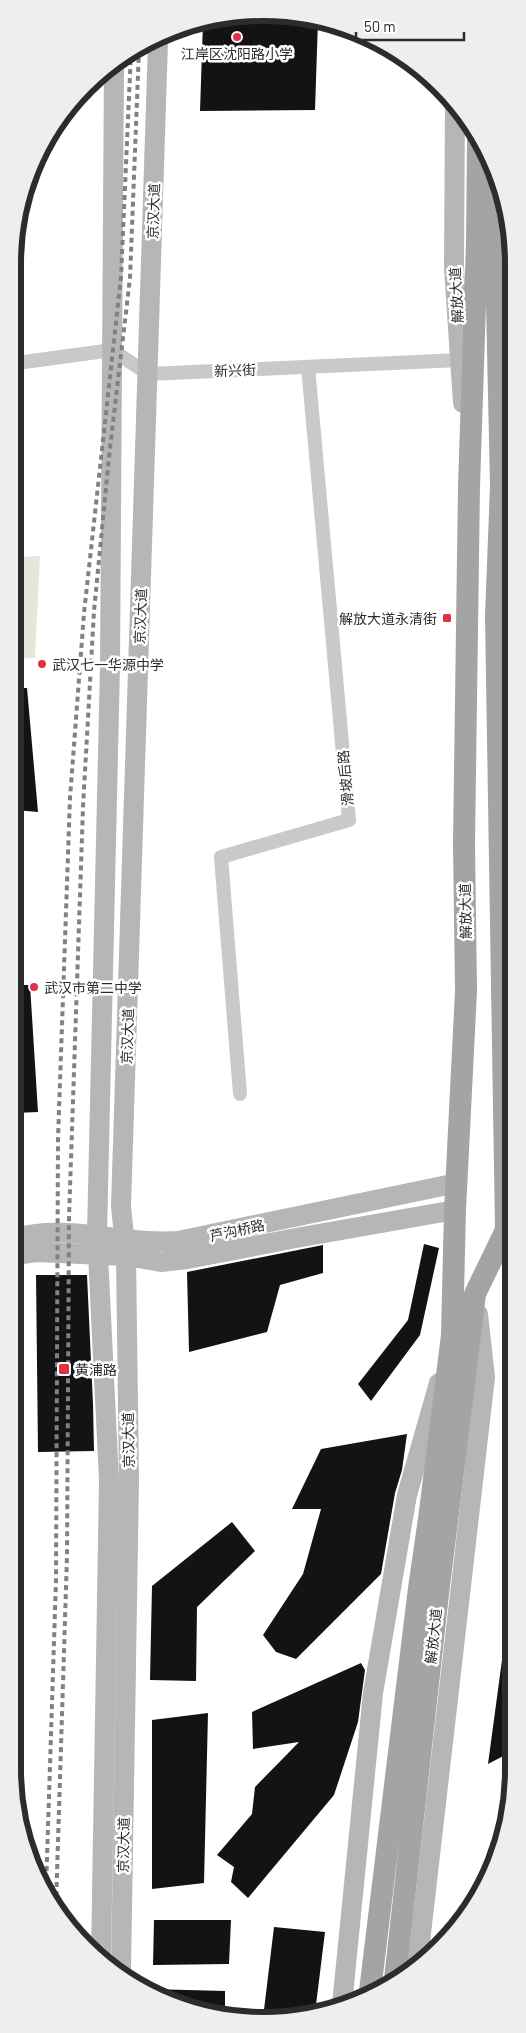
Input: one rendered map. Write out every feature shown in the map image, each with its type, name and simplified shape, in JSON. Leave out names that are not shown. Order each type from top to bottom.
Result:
[{"type":"main road","name":"京汉大道","points":[[121,1966],[129,1480],[125,1247],[122,1196],[158,45]]},
{"type":"main road","name":"京汉大道","points":[[101,1949],[109,1480],[97,1234],[110,666],[114,73]]},
{"type":"main road","name":"解放大道","points":[[454,115],[454,268],[468,487]]},
{"type":"main road","name":"解放大道","points":[[479,154],[501,486]]},
{"type":"main road","name":"解放大道","points":[[396,1972],[428,1591],[429,1519],[452,1335],[455,1210],[466,992],[464,843],[468,487],[492,185]]},
{"type":"main road","name":"解放大道","points":[[505,350],[496,616],[505,1076]]},
{"type":"main road","name":"芦沟桥路","points":[[21,1254],[37,1252],[99,1254],[125,1247],[178,1241],[457,1183]]},
{"type":"main road","name":"芦沟桥路","points":[[21,1237],[48,1233],[97,1234],[161,1262],[187,1260],[296,1238],[455,1210]]},
{"type":"main road","name":"解放大道","points":[[371,1987],[428,1591],[475,1294],[505,1236]]},
{"type":"main road","name":"解放大道","points":[[419,1955],[485,1377],[475,1294]]},
{"type":"main road","name":"解放大道","points":[[343,1998],[373,1693],[407,1495],[452,1335]]},
{"type":"street","points":[[21,361],[112,350],[148,374]]},
{"type":"street","name":"新兴街","points":[[148,374],[460,360]]},
{"type":"street","name":"滑坡后路","points":[[240,1094],[221,857],[349,820],[308,367]]},
{"type":"green space","points":[[40,556],[35,658],[21,659],[21,557]]},
{"type":"building","points":[[263,21],[295,23],[318,27],[315,110],[200,111],[203,28],[231,23]]},
{"type":"building","name":"武汉市第二中学","points":[[21,688],[27,688],[38,812],[21,811]]},
{"type":"building","name":"武汉市第二中学","points":[[21,985],[30,985],[38,1112],[21,1113]]},
{"type":"building","points":[[424,1244],[439,1248],[420,1335],[371,1401],[358,1384],[408,1320]]},
{"type":"building","points":[[323,1245],[323,1273],[280,1285],[267,1332],[189,1352],[187,1272]]},
{"type":"building","points":[[36,1275],[87,1275],[94,1451],[38,1452]]},
{"type":"building","points":[[407,1434],[402,1470],[395,1493],[381,1574],[296,1659],[276,1652],[263,1635],[303,1574],[321,1509],[292,1509],[321,1449]]},
{"type":"building","points":[[232,1522],[255,1551],[197,1607],[196,1681],[150,1680],[152,1586]]},
{"type":"building","points":[[502,1660],[505,1660],[505,1755],[488,1764]]},
{"type":"building","points":[[361,1663],[365,1670],[358,1722],[334,1795],[248,1898],[231,1882],[234,1867],[217,1855],[252,1814],[255,1787],[299,1742],[253,1749],[252,1712]]},
{"type":"building","points":[[208,1713],[204,1883],[152,1889],[152,1720]]},
{"type":"building","points":[[154,1920],[231,1920],[229,1964],[153,1965]]},
{"type":"building","points":[[274,1927],[325,1932],[316,2006],[295,2010],[264,2012]]},
{"type":"building","points":[[161,1989],[225,1991],[225,2009],[200,2004]]},
{"type":"railway","points":[[56,1895],[67,1556],[69,1218],[83,807],[94,611],[109,457],[130,278],[139,56]]},
{"type":"railway","points":[[46,1878],[56,1580],[58,1139],[70,798],[84,613],[121,277],[131,61]]},
{"type":"place","name":"江岸区沈阳路小学","points":[[237,37]]},
{"type":"place","name":"解放大道永清街","points":[[447,618]]},
{"type":"place","name":"武汉七一华源中学","points":[[42,664]]},
{"type":"place","name":"武汉市第二中学","points":[[34,987]]},
{"type":"place","name":"黄浦路","points":[[64,1369]]}]
